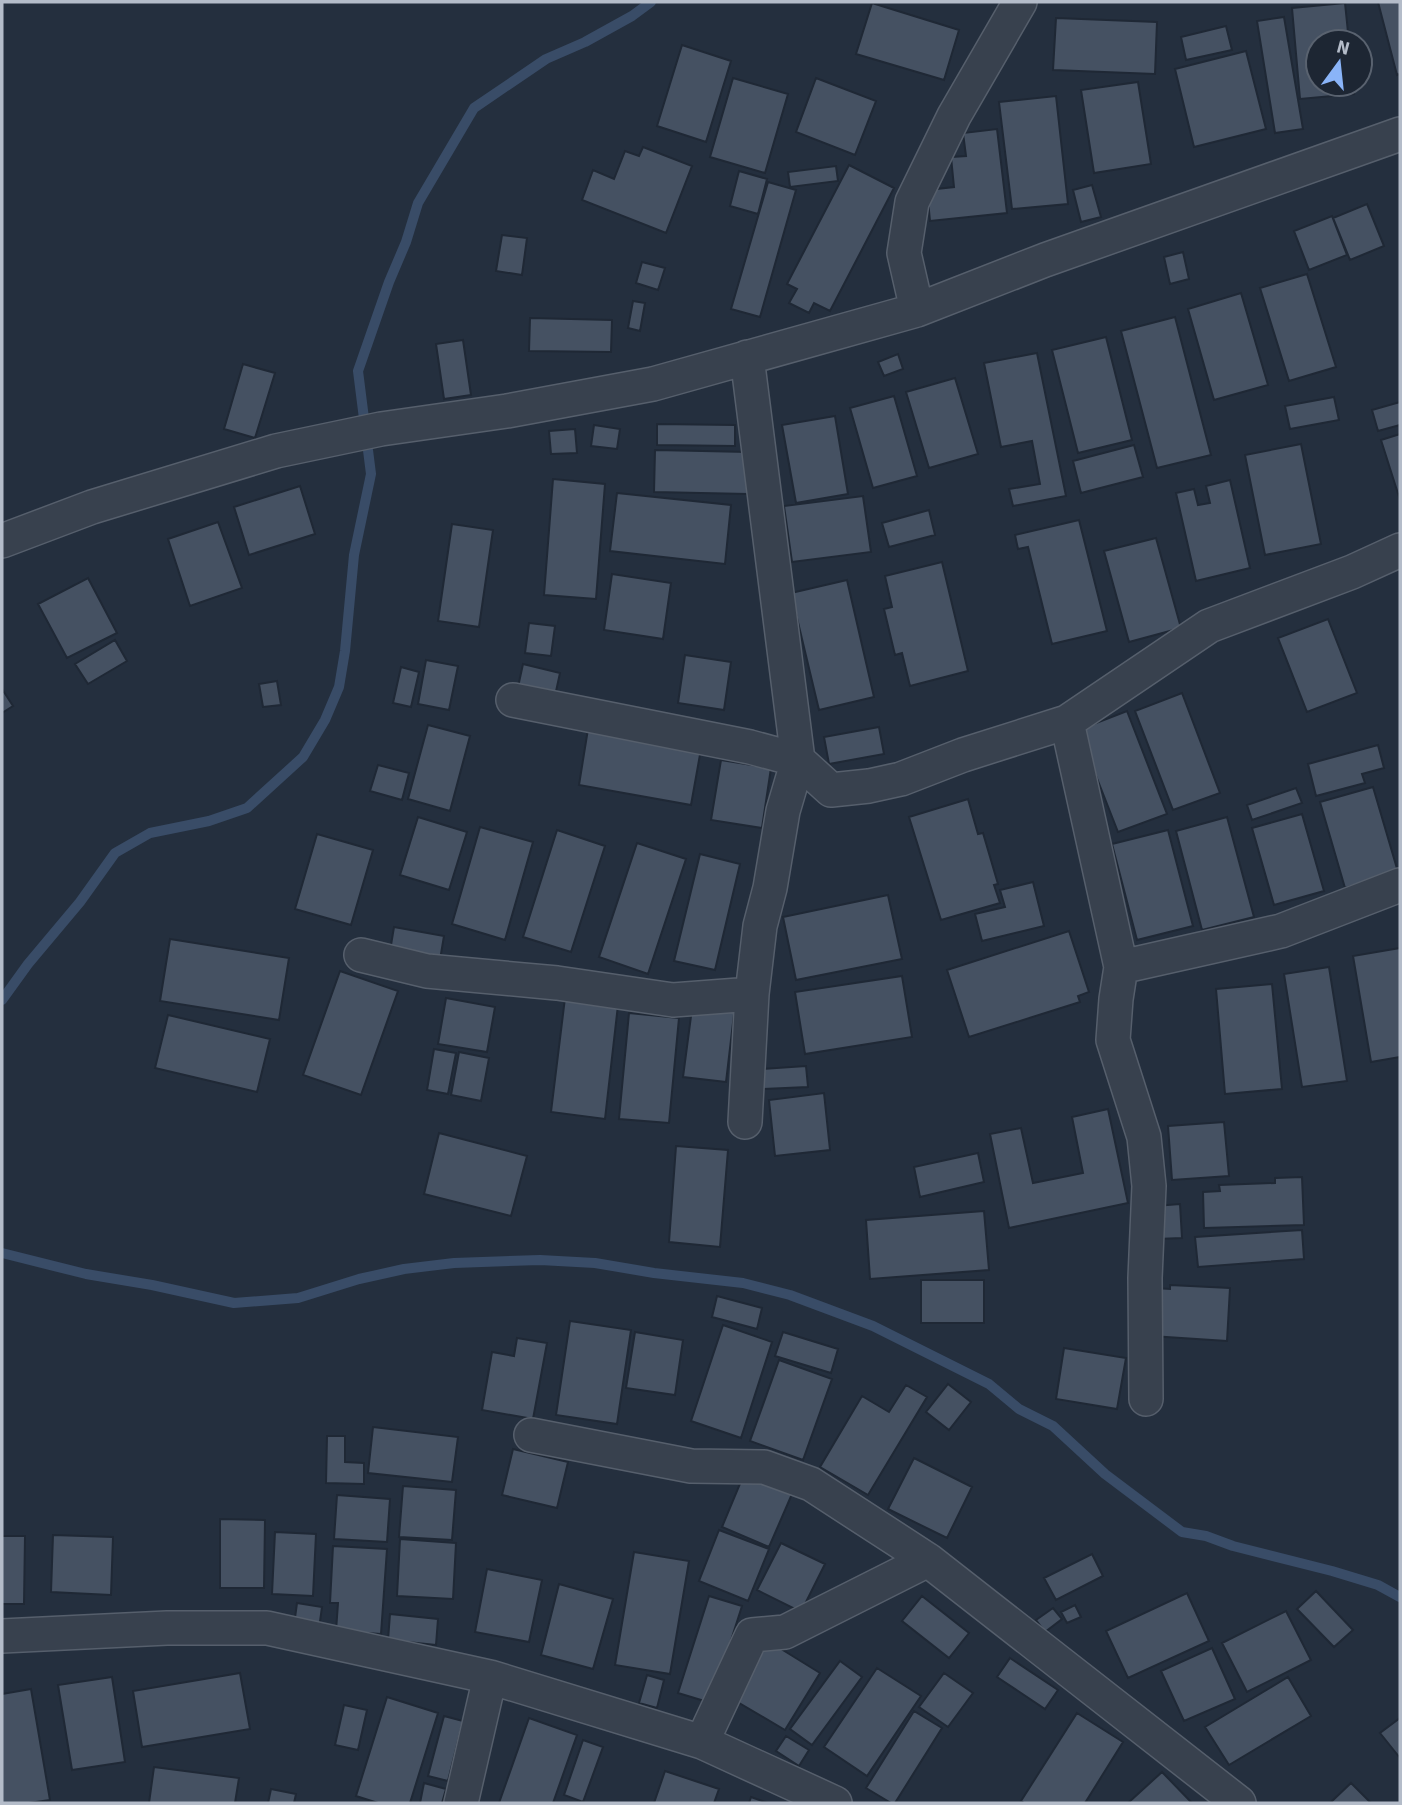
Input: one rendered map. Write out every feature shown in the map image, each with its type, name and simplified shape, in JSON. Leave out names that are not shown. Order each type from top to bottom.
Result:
[{"type":"street","points":[[917,310],[904,253],[912,202],[954,116],[1020,2]]},
{"type":"street","points":[[2,541],[92,507],[276,451],[382,429],[507,411],[653,384],[917,310],[1045,260],[1400,134]]},
{"type":"street","points":[[746,1122],[751,994],[760,926],[770,888],[783,811],[798,760],[747,357]]},
{"type":"street","points":[[513,700],[750,747],[798,760],[831,790],[869,786],[901,779],[963,754],[1067,722],[1209,626],[1352,572],[1400,550]]},
{"type":"street","points":[[1067,722],[1121,967],[1115,999],[1113,1040],[1143,1137],[1149,1186],[1145,1278],[1146,1399]]},
{"type":"street","points":[[1121,967],[1281,931],[1400,885]]},
{"type":"street","points":[[360,955],[427,971],[557,983],[673,1000],[751,994]]},
{"type":"street","points":[[531,1435],[691,1466],[764,1467],[811,1484],[928,1560],[1239,1803]]},
{"type":"street","points":[[702,1742],[752,1635],[785,1632],[928,1560]]},
{"type":"street","points":[[2,1636],[167,1628],[267,1629],[490,1677],[702,1742],[835,1803]]},
{"type":"street","points":[[461,1803],[490,1677]]},
{"type":"building","points":[[1378,2],[1400,2],[1400,74],[1397,75]]},
{"type":"building","points":[[872,3],[959,30],[944,80],[856,54]]},
{"type":"building","points":[[1345,3],[1348,28],[1304,28],[1304,98],[1311,98],[1300,99],[1292,8]]},
{"type":"building","points":[[1284,17],[1303,129],[1275,133],[1257,21]]},
{"type":"building","points":[[1056,18],[1157,22],[1155,74],[1053,70]]},
{"type":"building","points":[[1226,26],[1232,50],[1186,60],[1181,37]]},
{"type":"building","points":[[682,45],[731,61],[706,142],[657,126]]},
{"type":"building","points":[[1246,51],[1266,129],[1194,147],[1175,69]]},
{"type":"building","points":[[733,78],[788,94],[765,173],[710,157]]},
{"type":"building","points":[[816,78],[876,101],[855,155],[796,132]]},
{"type":"building","points":[[1138,82],[1151,164],[1094,173],[1081,90]]},
{"type":"building","points":[[1056,96],[1068,204],[1012,209],[999,102]]},
{"type":"building","points":[[997,129],[1007,213],[930,221],[927,190],[954,187],[951,157],[966,156],[963,133]]},
{"type":"building","points":[[643,147],[692,166],[666,233],[582,200],[593,170],[614,179],[625,151],[639,156]]},
{"type":"building","points":[[849,165],[894,188],[830,311],[814,303],[809,313],[789,303],[797,289],[787,284]]},
{"type":"building","points":[[836,166],[838,181],[790,187],[788,172]]},
{"type":"building","points":[[739,171],[767,179],[758,214],[730,206]]},
{"type":"building","points":[[768,182],[796,190],[760,317],[731,309]]},
{"type":"building","points":[[1092,185],[1101,217],[1081,222],[1073,190]]},
{"type":"building","points":[[1367,204],[1384,246],[1350,260],[1333,218]]},
{"type":"building","points":[[1332,216],[1347,255],[1309,270],[1294,231]]},
{"type":"building","points":[[502,235],[527,238],[522,275],[496,271]]},
{"type":"building","points":[[1183,252],[1189,279],[1170,284],[1164,257]]},
{"type":"building","points":[[642,262],[665,268],[658,290],[636,283]]},
{"type":"building","points":[[1307,274],[1336,367],[1289,381],[1260,288]]},
{"type":"building","points":[[1241,293],[1268,385],[1214,400],[1188,309]]},
{"type":"building","points":[[633,301],[645,303],[640,331],[628,328]]},
{"type":"building","points":[[1175,317],[1211,455],[1157,468],[1121,331]]},
{"type":"building","points":[[530,318],[612,320],[611,352],[529,351]]},
{"type":"building","points":[[1106,337],[1132,440],[1078,453],[1052,350]]},
{"type":"building","points":[[463,340],[471,395],[444,399],[436,344]]},
{"type":"building","points":[[1037,353],[1066,496],[1013,506],[1009,489],[1040,484],[1032,441],[1001,447],[984,363]]},
{"type":"building","points":[[898,354],[903,369],[884,376],[878,362]]},
{"type":"building","points":[[243,364],[275,373],[255,438],[224,429]]},
{"type":"building","points":[[955,378],[978,454],[929,468],[906,392]]},
{"type":"building","points":[[894,396],[917,476],[873,488],[850,408]]},
{"type":"building","points":[[1334,397],[1339,420],[1290,429],[1285,406]]},
{"type":"building","points":[[1400,402],[1400,425],[1378,431],[1372,410]]},
{"type":"building","points":[[835,416],[848,494],[796,503],[782,425]]},
{"type":"building","points":[[657,424],[735,425],[735,446],[657,445]]},
{"type":"building","points":[[594,425],[620,429],[617,449],[591,446]]},
{"type":"building","points":[[575,429],[577,453],[551,454],[549,431]]},
{"type":"building","points":[[1400,434],[1400,500],[1381,440]]},
{"type":"building","points":[[1301,444],[1321,544],[1265,555],[1245,455]]},
{"type":"building","points":[[1134,445],[1143,477],[1081,493],[1073,461]]},
{"type":"building","points":[[655,450],[749,452],[748,494],[654,492]]},
{"type":"building","points":[[553,479],[605,484],[596,599],[544,595]]},
{"type":"building","points":[[1230,480],[1250,568],[1196,581],[1176,493],[1194,489],[1198,505],[1210,503],[1206,486]]},
{"type":"building","points":[[300,486],[315,534],[249,555],[234,507]]},
{"type":"building","points":[[617,493],[731,505],[725,564],[610,551]]},
{"type":"building","points":[[863,496],[871,552],[792,562],[784,506]]},
{"type":"building","points":[[929,510],[935,535],[889,547],[882,523]]},
{"type":"building","points":[[1079,520],[1107,631],[1052,644],[1028,547],[1018,549],[1015,535]]},
{"type":"building","points":[[218,522],[242,588],[190,606],[168,539]]},
{"type":"building","points":[[452,524],[493,530],[479,627],[438,621]]},
{"type":"building","points":[[1156,538],[1181,628],[1129,642],[1104,551]]},
{"type":"building","points":[[942,562],[968,671],[910,686],[902,653],[895,655],[884,609],[892,607],[885,576]]},
{"type":"building","points":[[612,574],[671,583],[663,639],[604,630]]},
{"type":"building","points":[[88,578],[117,633],[67,658],[38,604]]},
{"type":"building","points":[[847,580],[874,697],[819,710],[791,593]]},
{"type":"building","points":[[1328,619],[1357,693],[1307,712],[1278,638]]},
{"type":"building","points":[[529,623],[555,626],[551,656],[525,653]]},
{"type":"building","points":[[115,640],[127,661],[88,684],[75,664]]},
{"type":"building","points":[[685,655],[731,662],[724,710],[678,703]]},
{"type":"building","points":[[426,660],[458,666],[449,710],[418,704]]},
{"type":"building","points":[[523,664],[560,673],[555,696],[518,687]]},
{"type":"building","points":[[401,667],[419,672],[411,707],[393,703]]},
{"type":"building","points":[[277,681],[281,705],[263,707],[259,684]]},
{"type":"building","points":[[2,689],[13,706],[2,713]]},
{"type":"building","points":[[1182,693],[1220,793],[1173,810],[1135,711]]},
{"type":"building","points":[[1127,711],[1167,814],[1118,832],[1078,730]]},
{"type":"building","points":[[428,725],[470,736],[450,811],[408,799]]},
{"type":"building","points":[[879,727],[884,754],[829,764],[824,737]]},
{"type":"building","points":[[588,729],[701,749],[691,805],[579,785]]},
{"type":"building","points":[[1378,745],[1384,768],[1362,774],[1365,783],[1316,796],[1308,764]]},
{"type":"building","points":[[721,760],[771,768],[762,828],[711,820]]},
{"type":"building","points":[[378,765],[409,773],[402,800],[370,791]]},
{"type":"building","points":[[1373,787],[1398,872],[1345,888],[1320,802]]},
{"type":"building","points":[[1296,788],[1302,803],[1252,820],[1247,805]]},
{"type":"building","points":[[968,799],[978,834],[983,833],[998,884],[994,885],[1000,903],[941,920],[909,817]]},
{"type":"building","points":[[1302,814],[1324,891],[1274,905],[1252,828]]},
{"type":"building","points":[[418,817],[467,832],[449,890],[400,875]]},
{"type":"building","points":[[1227,817],[1254,917],[1202,930],[1176,831]]},
{"type":"building","points":[[480,827],[533,842],[505,940],[452,924]]},
{"type":"building","points":[[557,830],[605,846],[571,952],[523,937]]},
{"type":"building","points":[[1168,830],[1193,926],[1137,940],[1112,844]]},
{"type":"building","points":[[317,834],[373,850],[351,925],[295,909]]},
{"type":"building","points":[[637,843],[686,859],[648,974],[599,957]]},
{"type":"building","points":[[700,854],[740,864],[715,970],[674,961]]},
{"type":"building","points":[[1033,882],[1044,926],[982,941],[975,914],[1005,907],[1000,890]]},
{"type":"building","points":[[888,895],[902,959],[796,980],[783,917]]},
{"type":"building","points":[[394,927],[444,936],[440,960],[390,951]]},
{"type":"building","points":[[1069,931],[1089,992],[1078,996],[1080,1002],[969,1037],[947,970]]},
{"type":"building","points":[[170,939],[289,958],[279,1020],[160,1001]]},
{"type":"building","points":[[1400,948],[1400,1057],[1371,1062],[1353,956]]},
{"type":"building","points":[[1329,967],[1347,1081],[1302,1087],[1284,974]]},
{"type":"building","points":[[340,971],[398,991],[361,1095],[303,1075]]},
{"type":"building","points":[[902,976],[912,1037],[805,1054],[795,992]]},
{"type":"building","points":[[1272,984],[1282,1089],[1225,1094],[1216,989]]},
{"type":"building","points":[[446,998],[495,1007],[487,1052],[438,1044]]},
{"type":"building","points":[[565,998],[618,1005],[605,1119],[551,1112]]},
{"type":"building","points":[[693,1001],[735,1006],[726,1082],[683,1077]]},
{"type":"building","points":[[629,1013],[679,1018],[669,1123],[619,1119]]},
{"type":"building","points":[[168,1015],[270,1039],[257,1092],[155,1068]]},
{"type":"building","points":[[434,1049],[456,1053],[448,1094],[427,1090]]},
{"type":"building","points":[[459,1052],[489,1058],[481,1101],[451,1095]]},
{"type":"building","points":[[806,1066],[808,1087],[763,1089],[761,1069]]},
{"type":"building","points":[[824,1093],[830,1150],[775,1156],[769,1100]]},
{"type":"building","points":[[1108,1109],[1128,1203],[1009,1228],[990,1134],[1021,1128],[1033,1183],[1083,1173],[1072,1117]]},
{"type":"building","points":[[1224,1122],[1229,1176],[1172,1180],[1168,1126]]},
{"type":"building","points":[[439,1133],[527,1156],[511,1216],[424,1194]]},
{"type":"building","points":[[676,1146],[728,1150],[720,1247],[669,1242]]},
{"type":"building","points":[[978,1153],[984,1182],[920,1197],[914,1167]]},
{"type":"building","points":[[1302,1177],[1304,1225],[1204,1228],[1203,1192],[1220,1191],[1219,1185],[1275,1183],[1275,1178]]},
{"type":"building","points":[[1180,1204],[1182,1238],[1157,1239],[1155,1206]]},
{"type":"building","points":[[984,1211],[989,1270],[870,1279],[866,1220]]},
{"type":"building","points":[[1302,1230],[1304,1259],[1198,1267],[1195,1237]]},
{"type":"building","points":[[921,1280],[984,1280],[984,1323],[921,1323]]},
{"type":"building","points":[[1170,1285],[1230,1288],[1227,1341],[1151,1336],[1154,1288],[1170,1289]]},
{"type":"building","points":[[717,1296],[762,1308],[757,1329],[712,1317]]},
{"type":"building","points":[[570,1321],[631,1330],[617,1424],[556,1415]]},
{"type":"building","points":[[723,1325],[772,1342],[741,1438],[691,1421]]},
{"type":"building","points":[[635,1332],[683,1340],[675,1395],[626,1388]]},
{"type":"building","points":[[783,1332],[838,1349],[831,1373],[775,1356]]},
{"type":"building","points":[[517,1338],[547,1343],[533,1419],[482,1410],[492,1352],[514,1356]]},
{"type":"building","points":[[1064,1348],[1126,1358],[1117,1409],[1056,1399]]},
{"type":"building","points":[[779,1360],[832,1379],[803,1460],[750,1441]]},
{"type":"building","points":[[948,1384],[971,1402],[949,1430],[926,1412]]},
{"type":"building","points":[[906,1385],[927,1397],[868,1495],[820,1467],[862,1396],[889,1412]]},
{"type":"building","points":[[373,1427],[458,1437],[452,1482],[368,1473]]},
{"type":"building","points":[[327,1436],[345,1436],[345,1462],[364,1463],[364,1484],[326,1483]]},
{"type":"building","points":[[513,1449],[568,1462],[557,1508],[502,1495]]},
{"type":"building","points":[[914,1458],[972,1487],[947,1538],[888,1509]]},
{"type":"building","points":[[744,1474],[792,1494],[769,1547],[722,1527]]},
{"type":"building","points":[[403,1486],[456,1490],[452,1540],[399,1537]]},
{"type":"building","points":[[337,1495],[390,1499],[387,1542],[334,1539]]},
{"type":"building","points":[[220,1519],[265,1520],[264,1588],[220,1588]]},
{"type":"building","points":[[719,1530],[769,1549],[748,1601],[699,1581]]},
{"type":"building","points":[[275,1532],[316,1534],[313,1596],[272,1594]]},
{"type":"building","points":[[53,1535],[113,1537],[111,1595],[51,1592]]},
{"type":"building","points":[[2,1536],[25,1536],[24,1604],[2,1604]]},
{"type":"building","points":[[400,1539],[456,1543],[453,1599],[397,1596]]},
{"type":"building","points":[[781,1543],[825,1564],[801,1612],[757,1590]]},
{"type":"building","points":[[333,1546],[387,1549],[381,1634],[336,1631],[338,1603],[330,1603]]},
{"type":"building","points":[[634,1552],[689,1561],[670,1674],[615,1665]]},
{"type":"building","points":[[1092,1554],[1103,1576],[1056,1600],[1044,1578]]},
{"type":"building","points":[[487,1569],[542,1580],[529,1642],[475,1632]]},
{"type":"building","points":[[559,1584],[613,1599],[593,1669],[541,1655]]},
{"type":"building","points":[[1316,1591],[1353,1630],[1334,1647],[1297,1609]]},
{"type":"building","points":[[1187,1593],[1209,1641],[1128,1678],[1106,1631]]},
{"type":"building","points":[[709,1596],[742,1606],[711,1703],[678,1693]]},
{"type":"building","points":[[922,1596],[969,1633],[949,1658],[902,1621]]},
{"type":"building","points":[[297,1603],[322,1607],[319,1629],[294,1625]]},
{"type":"building","points":[[1075,1605],[1081,1617],[1067,1623],[1061,1612]]},
{"type":"building","points":[[1053,1608],[1062,1619],[1045,1632],[1036,1620]]},
{"type":"building","points":[[1286,1611],[1311,1660],[1247,1692],[1222,1643]]},
{"type":"building","points":[[390,1614],[438,1619],[436,1645],[388,1640]]},
{"type":"building","points":[[765,1639],[820,1673],[785,1730],[729,1697]]},
{"type":"building","points":[[1212,1648],[1235,1699],[1184,1721],[1161,1671]]},
{"type":"building","points":[[1010,1658],[1058,1690],[1045,1709],[997,1677]]},
{"type":"building","points":[[840,1661],[862,1677],[812,1745],[790,1729]]},
{"type":"building","points":[[877,1668],[921,1696],[867,1776],[824,1747]]},
{"type":"building","points":[[240,1673],[250,1729],[142,1747],[133,1691]]},
{"type":"building","points":[[944,1673],[973,1693],[948,1727],[919,1707]]},
{"type":"building","points":[[647,1675],[664,1680],[657,1708],[639,1703]]},
{"type":"building","points":[[112,1677],[125,1762],[72,1770],[58,1685]]},
{"type":"building","points":[[1288,1677],[1311,1716],[1229,1765],[1205,1727]]},
{"type":"building","points":[[31,1689],[50,1800],[2,1803],[2,1694]]},
{"type":"building","points":[[387,1697],[438,1713],[410,1803],[378,1803],[356,1796]]},
{"type":"building","points":[[344,1705],[367,1710],[358,1750],[335,1745]]},
{"type":"building","points":[[914,1711],[942,1728],[895,1803],[891,1803],[866,1788]]},
{"type":"building","points":[[1077,1713],[1123,1742],[1085,1803],[1024,1803],[1021,1801]]},
{"type":"building","points":[[444,1716],[463,1721],[448,1781],[428,1776]]},
{"type":"building","points":[[529,1718],[577,1735],[553,1803],[499,1803]]},
{"type":"building","points":[[1400,1718],[1400,1758],[1380,1733]]},
{"type":"building","points":[[786,1736],[809,1750],[799,1766],[776,1751]]},
{"type":"building","points":[[583,1740],[603,1747],[583,1802],[564,1795]]},
{"type":"building","points":[[154,1767],[239,1778],[235,1803],[149,1803]]},
{"type":"building","points":[[665,1771],[719,1789],[714,1803],[654,1803]]},
{"type":"building","points":[[1162,1772],[1192,1803],[1128,1803]]},
{"type":"building","points":[[424,1783],[446,1789],[442,1803],[420,1803]]},
{"type":"building","points":[[1351,1783],[1371,1803],[1330,1803]]},
{"type":"building","points":[[271,1789],[296,1794],[294,1803],[268,1803]]},
{"type":"building","points":[[751,1797],[768,1803],[749,1803]]},
{"type":"waterway","points":[[2,1000],[80,902],[115,853],[150,833],[209,821],[247,808],[303,757],[325,720],[339,687],[354,555],[371,474],[358,371],[418,203],[474,108],[546,59],[585,42],[632,16],[651,2]]},
{"type":"waterway","points":[[2,1253],[86,1274],[234,1303],[298,1298],[359,1279],[404,1269],[454,1263],[540,1260],[595,1263],[743,1283],[790,1295],[873,1326],[989,1384],[1019,1409],[1053,1426],[1105,1474],[1182,1532],[1206,1536],[1233,1546],[1332,1571],[1378,1585],[1400,1597]]}]
